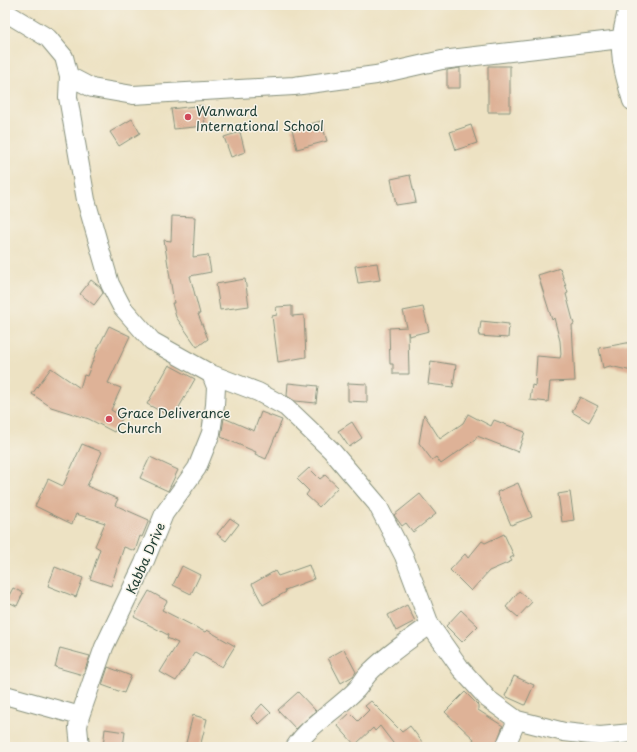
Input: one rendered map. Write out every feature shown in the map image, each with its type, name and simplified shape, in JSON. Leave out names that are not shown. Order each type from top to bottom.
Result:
[{"type":"street","points":[[629,5],[621,39],[620,58],[624,79],[632,101]]},
{"type":"street","points":[[5,12],[48,38],[64,57],[69,76],[68,96],[86,200],[110,284],[122,307],[152,341],[211,374],[258,392],[286,407],[331,450],[377,504],[404,556],[430,625],[461,669],[484,694],[517,720],[564,732],[593,735],[632,733]]},
{"type":"street","points":[[69,76],[92,88],[133,95],[294,86],[376,75],[442,60],[621,39]]},
{"type":"street","name":"Kabba Drive","points":[[80,747],[78,728],[80,716],[104,647],[144,563],[164,514],[197,468],[211,433],[216,387],[211,374]]},
{"type":"street","points":[[294,747],[322,717],[357,689],[371,670],[430,625]]},
{"type":"street","points":[[5,695],[80,716]]},
{"type":"street","points":[[505,747],[517,720]]},
{"type":"building","points":[[488,66],[510,66],[510,112],[488,112]]},
{"type":"building","points":[[460,68],[460,88],[447,88],[447,70]]},
{"type":"building","name":"Wanward International School","points":[[203,105],[205,126],[174,129],[171,109]]},
{"type":"building","points":[[132,119],[140,133],[119,146],[110,132]]},
{"type":"building","points":[[321,121],[327,141],[297,149],[292,129]]},
{"type":"building","points":[[471,125],[477,143],[456,150],[450,132]]},
{"type":"building","points":[[240,132],[245,152],[231,157],[224,137]]},
{"type":"building","points":[[410,175],[416,202],[396,205],[391,179]]},
{"type":"building","points":[[172,216],[195,217],[193,257],[208,255],[211,272],[190,276],[200,314],[198,314],[208,339],[197,347],[176,317],[172,303],[174,303],[164,240],[171,241]]},
{"type":"building","points":[[377,263],[380,280],[358,283],[355,266]]},
{"type":"building","points":[[560,268],[568,293],[566,294],[574,324],[572,325],[575,381],[550,382],[548,402],[530,400],[532,385],[535,386],[537,356],[560,358],[561,354],[560,341],[554,318],[552,320],[538,275]]},
{"type":"building","points":[[245,279],[249,306],[220,310],[216,284]]},
{"type":"building","points":[[91,280],[100,287],[103,293],[94,305],[80,294]]},
{"type":"building","points":[[292,306],[292,316],[304,315],[306,357],[278,362],[272,316],[277,315],[276,307]]},
{"type":"building","points":[[423,307],[429,331],[409,336],[408,332],[409,374],[393,374],[393,364],[390,364],[389,328],[407,327],[403,311]]},
{"type":"building","points":[[481,321],[509,324],[508,338],[479,336]]},
{"type":"building","points":[[109,326],[130,336],[108,383],[121,388],[111,410],[123,417],[114,432],[89,419],[51,407],[32,394],[51,368],[80,388],[84,375],[87,376],[97,350]]},
{"type":"building","points":[[632,342],[632,371],[610,366],[603,368],[599,348]]},
{"type":"building","points":[[431,361],[456,365],[453,387],[428,384]]},
{"type":"building","points":[[169,365],[195,379],[173,418],[147,404]]},
{"type":"building","points":[[288,383],[318,386],[316,403],[295,401],[287,396]]},
{"type":"building","points":[[348,383],[367,384],[367,402],[348,401]]},
{"type":"building","points":[[580,397],[598,406],[589,422],[572,412]]},
{"type":"building","points":[[261,412],[282,420],[266,459],[255,454],[256,452],[221,437],[224,418],[254,431]]},
{"type":"building","points":[[424,414],[440,439],[463,423],[468,414],[491,426],[494,420],[525,432],[518,452],[477,436],[475,440],[441,464],[436,457],[432,460],[419,443]]},
{"type":"building","points":[[352,422],[362,438],[349,447],[338,431]]},
{"type":"building","points":[[82,444],[102,452],[87,486],[118,499],[115,505],[149,520],[142,537],[140,536],[135,551],[124,547],[111,586],[90,579],[100,549],[95,546],[105,523],[76,514],[72,524],[35,506],[48,479],[63,486]]},
{"type":"building","points":[[150,457],[178,470],[168,491],[140,478]]},
{"type":"building","points":[[309,468],[320,479],[325,475],[338,487],[319,507],[306,495],[309,491],[297,479]]},
{"type":"building","points":[[518,483],[532,517],[511,525],[497,492]]},
{"type":"building","points":[[570,492],[574,520],[562,522],[558,494]]},
{"type":"building","points":[[420,494],[436,514],[413,532],[406,523],[402,526],[394,515]]},
{"type":"building","points":[[230,518],[239,524],[226,541],[217,534]]},
{"type":"building","points":[[504,534],[514,556],[510,558],[512,561],[489,571],[471,591],[450,570],[465,554],[468,558],[482,541],[485,543]]},
{"type":"building","points":[[309,565],[314,579],[285,590],[286,592],[263,605],[252,584],[275,571],[278,576]]},
{"type":"building","points":[[182,566],[200,575],[191,594],[173,585]]},
{"type":"building","points":[[55,567],[83,578],[76,597],[48,586]]},
{"type":"building","points":[[13,588],[23,593],[17,606],[6,601]]},
{"type":"building","points":[[149,591],[167,601],[162,610],[205,632],[207,630],[235,646],[222,667],[195,652],[176,681],[160,672],[178,643],[167,638],[168,635],[134,617]]},
{"type":"building","points":[[519,591],[532,602],[518,617],[506,607]]},
{"type":"building","points":[[407,605],[415,621],[396,631],[388,615]]},
{"type":"building","points":[[461,610],[478,626],[462,642],[446,626]]},
{"type":"building","points":[[60,648],[90,656],[83,675],[55,667]]},
{"type":"building","points":[[344,649],[356,672],[353,676],[341,683],[328,658]]},
{"type":"building","points":[[108,667],[131,676],[124,693],[102,685]]},
{"type":"building","points":[[514,676],[534,685],[525,705],[505,696]]},
{"type":"building","points":[[298,692],[316,711],[296,729],[278,710]]},
{"type":"building","points":[[465,692],[478,705],[478,710],[503,726],[495,747],[480,747],[472,742],[474,739],[445,712]]},
{"type":"building","points":[[371,701],[402,732],[410,726],[426,747],[396,747],[380,726],[375,731],[373,728],[355,745],[337,725],[350,713],[358,721],[369,710],[365,706]]},
{"type":"building","points":[[262,704],[271,713],[259,724],[251,716]]},
{"type":"building","points":[[193,715],[207,719],[200,747],[185,747]]},
{"type":"building","points":[[105,729],[125,732],[123,747],[103,747]]},
{"type":"place","name":"Wanward International School","points":[[188,117]]},
{"type":"place","name":"Grace Deliverance Church","points":[[109,419]]}]
